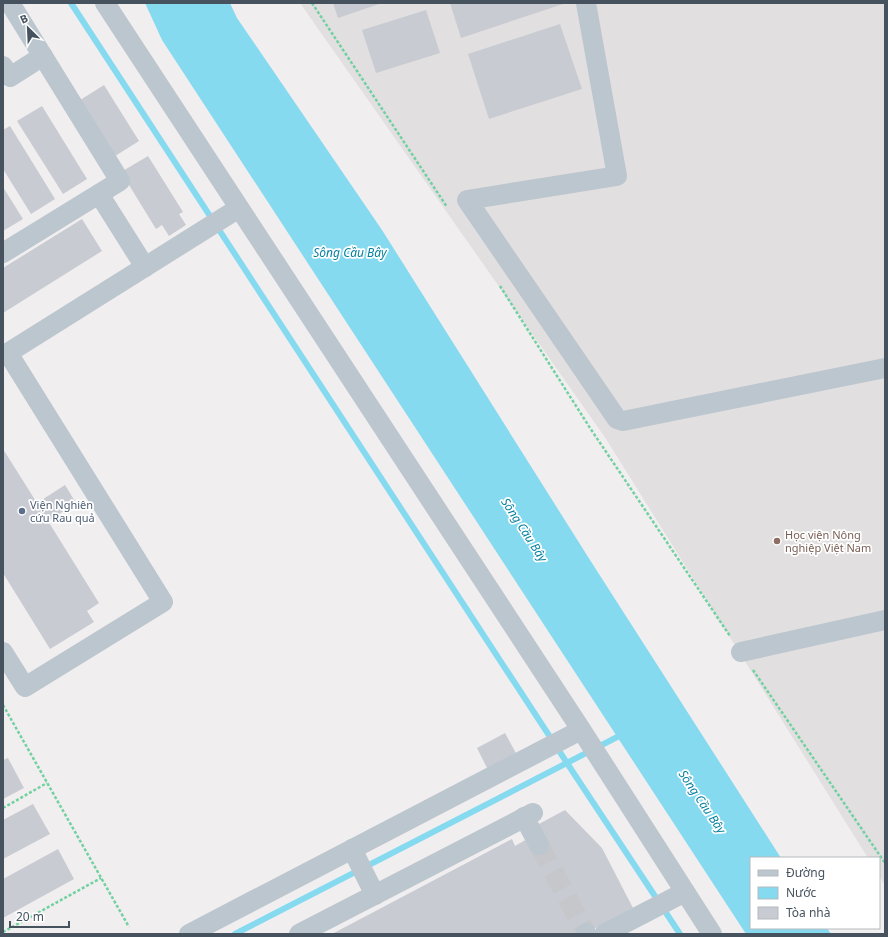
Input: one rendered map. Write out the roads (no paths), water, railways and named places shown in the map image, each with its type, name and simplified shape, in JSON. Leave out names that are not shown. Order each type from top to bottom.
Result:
[{"type":"street","points":[[3,253],[120,181],[10,3]]},
{"type":"street","points":[[105,3],[235,211],[576,733],[616,784],[680,895],[712,934]]},
{"type":"street","points":[[586,3],[617,176],[467,200],[617,419],[623,421],[885,368]]},
{"type":"street","points":[[3,66],[10,77],[43,56]]},
{"type":"street","points":[[99,194],[145,267]]},
{"type":"street","points":[[3,652],[25,687],[163,602],[5,355],[235,211]]},
{"type":"street","points":[[741,652],[885,620]]},
{"type":"street","points":[[189,934],[354,854],[540,751],[576,733]]},
{"type":"street","points":[[299,934],[372,889],[529,815],[539,845]]},
{"type":"street","points":[[354,854],[372,889]]},
{"type":"street","points":[[592,934],[648,912],[680,895]]},
{"type":"water","name":"Sông Cầu Bây","points":[[145,3],[230,3],[237,18],[382,230],[590,560],[780,857],[750,857],[750,929],[828,929],[831,934],[746,934],[162,40]]},
{"type":"waterway","points":[[71,3],[680,934]]},
{"type":"waterway","points":[[235,934],[625,733]]},
{"type":"tunnel","points":[[539,845],[586,933]]},
{"type":"place","name":"Viện Nghiên cứu Rau quả","points":[[22,511]]},
{"type":"place","name":"Học viện Nông nghiệp Việt Nam","points":[[777,541]]}]
